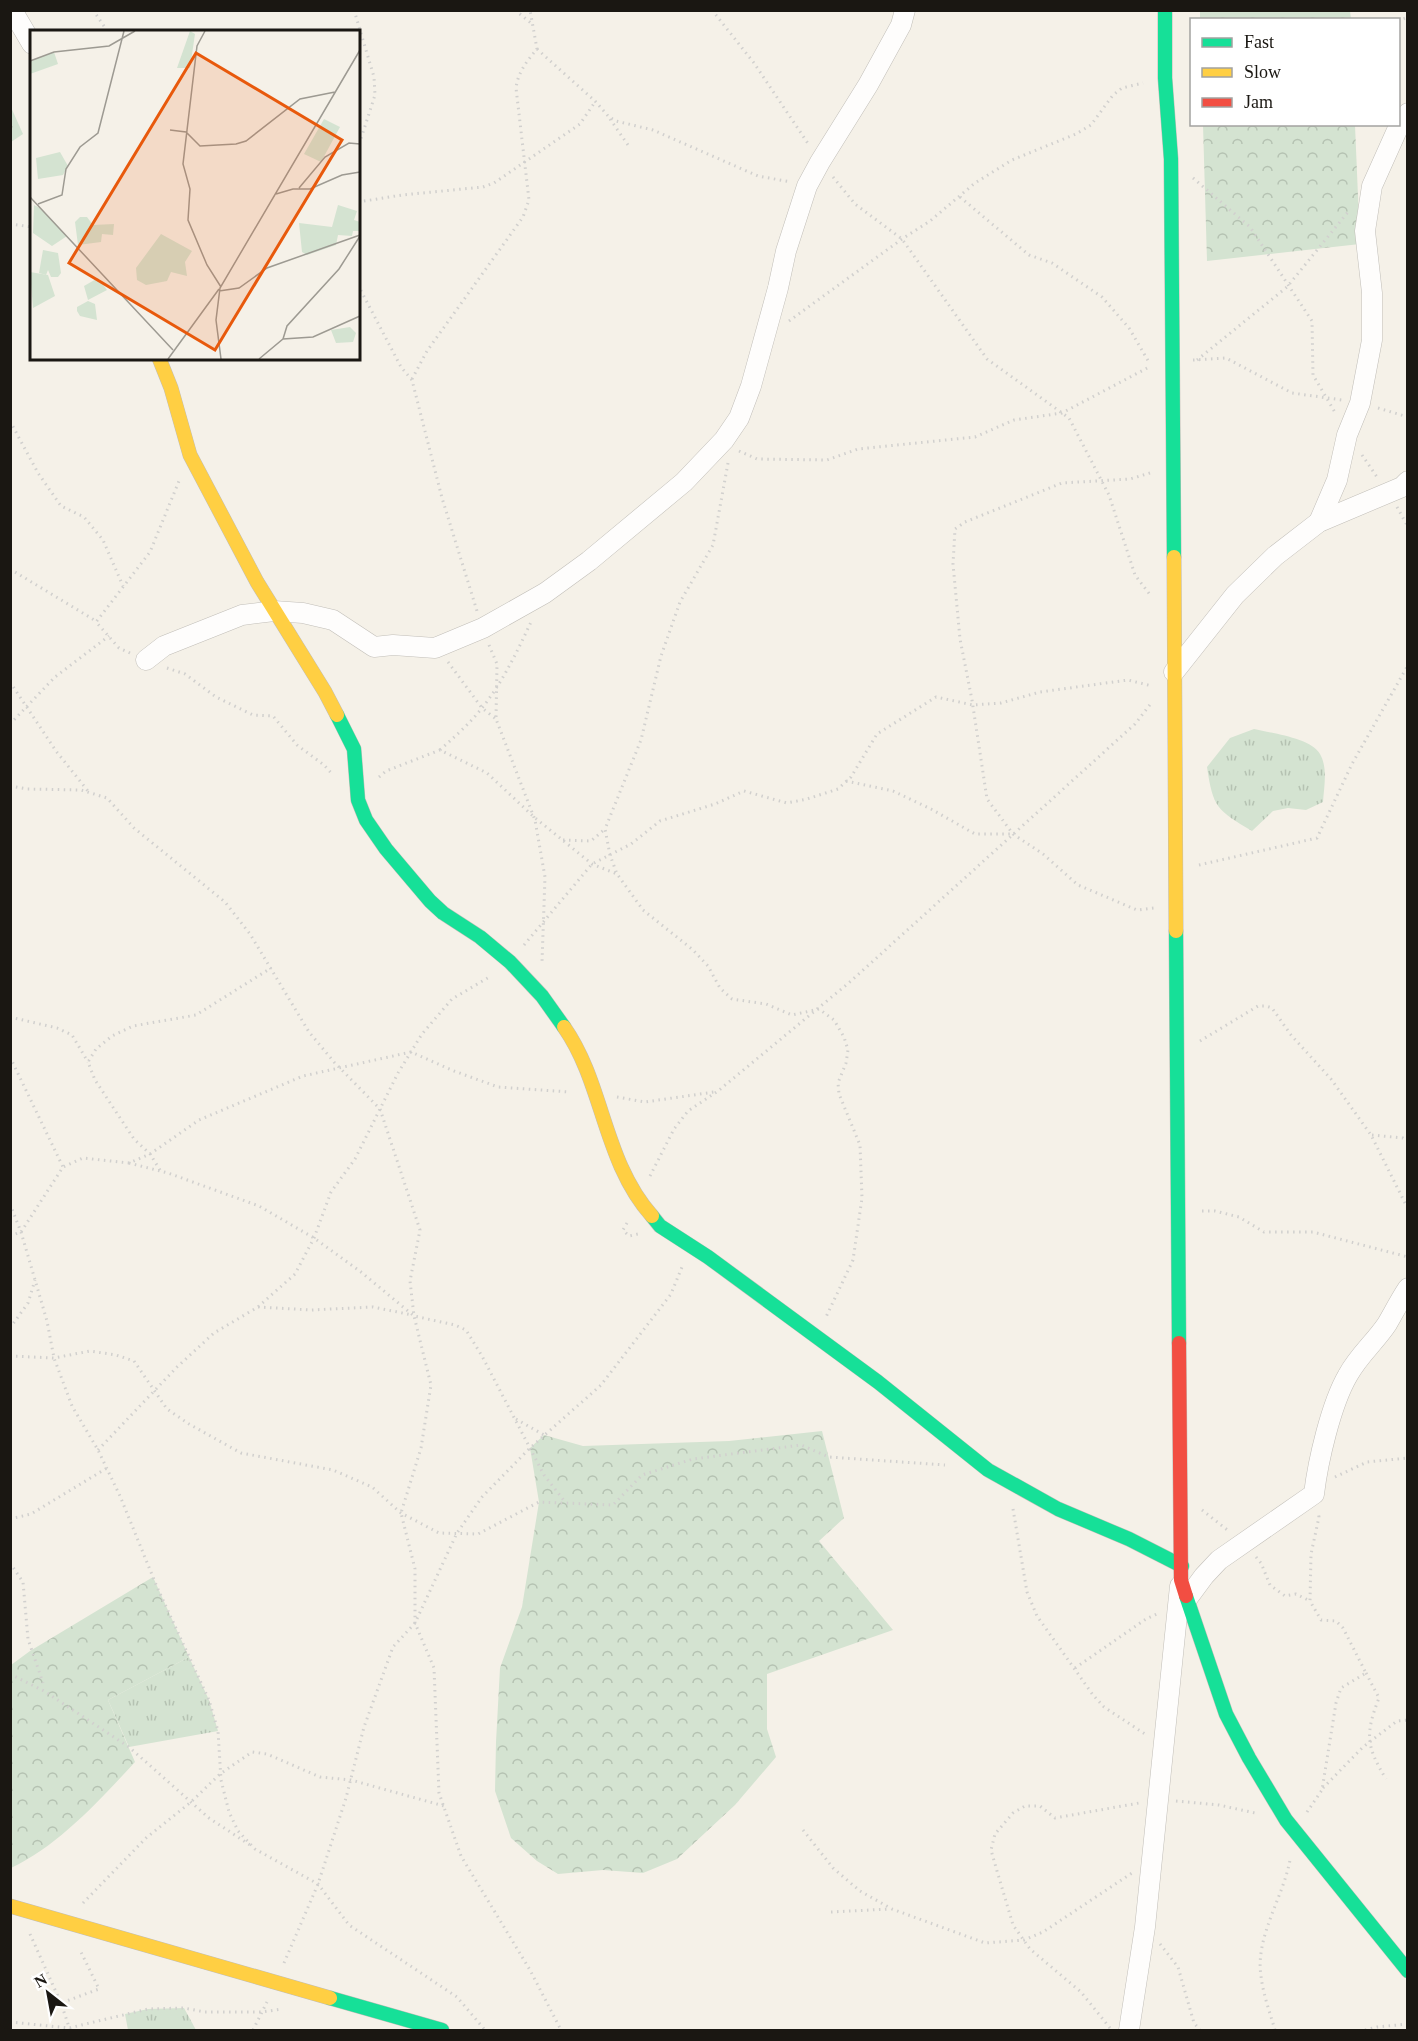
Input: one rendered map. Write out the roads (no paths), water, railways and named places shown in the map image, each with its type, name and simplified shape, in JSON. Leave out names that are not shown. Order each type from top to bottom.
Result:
[{"type":"street","points":[[12,10],[30,41]]},
{"type":"street","points":[[146,660],[164,646],[212,626],[242,615],[274,611],[303,613],[333,620],[374,647],[393,645],[435,648],[483,628],[545,593],[589,561],[684,482],[724,440],[739,418],[751,386],[786,251],[807,186],[868,85],[901,25],[905,10]]},
{"type":"street","points":[[1129,2031],[1145,1927],[1163,1745],[1182,1602],[1171,159],[1165,78],[1165,10]]},
{"type":"street","points":[[1319,522],[1337,480],[1347,435],[1360,403],[1372,340],[1372,293],[1365,231],[1372,186],[1399,126]]},
{"type":"street","points":[[160,360],[177,407],[190,455],[257,582],[325,692],[354,749],[358,800],[366,820],[381,842],[437,907],[480,937],[510,962],[542,996],[573,1040],[616,1159],[638,1201],[660,1226],[878,1382],[988,1470],[1058,1509],[1128,1539],[1182,1573]]},
{"type":"street","points":[[1174,672],[1235,595],[1275,556],[1319,522],[1402,487],[1407,481]]},
{"type":"street","points":[[1182,1602],[1219,1560],[1314,1494],[1318,1466],[1332,1414],[1346,1377],[1364,1350],[1386,1325],[1407,1288]]},
{"type":"street","points":[[1182,1602],[1226,1714],[1249,1758],[1291,1825],[1407,1971]]},
{"type":"street","points":[[14,1907],[442,2031]]}]
